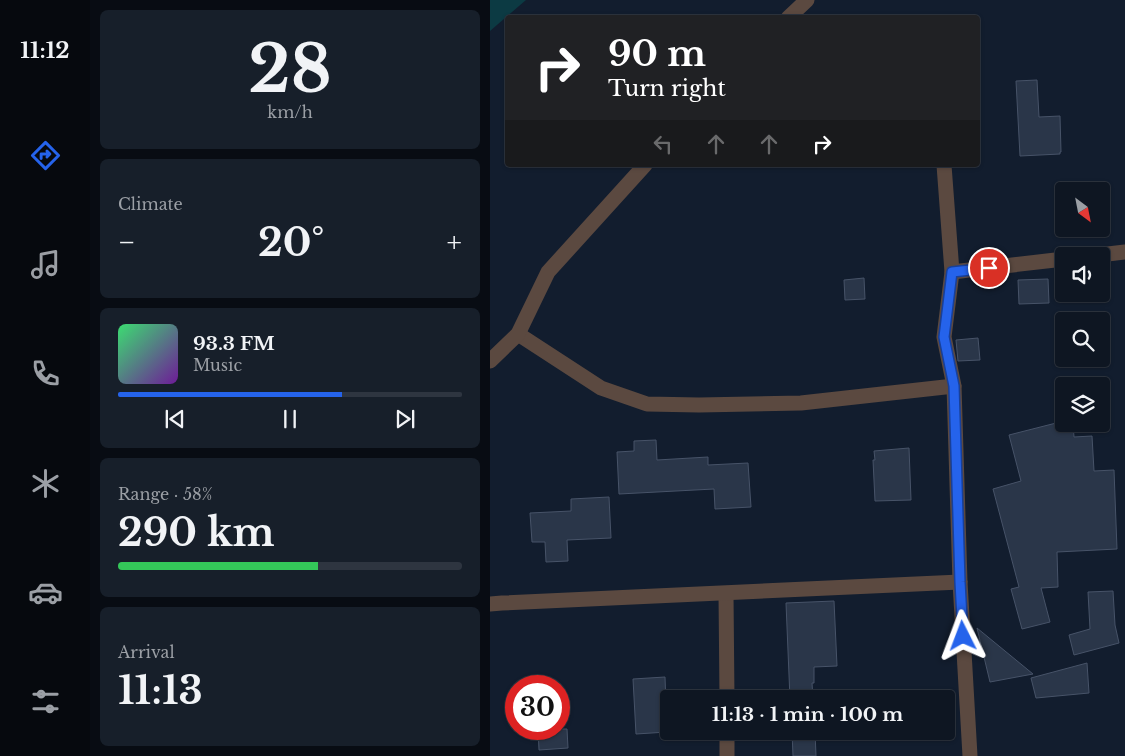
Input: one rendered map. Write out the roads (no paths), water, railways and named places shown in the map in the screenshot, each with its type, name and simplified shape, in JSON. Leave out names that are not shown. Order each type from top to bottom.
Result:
[{"type":"street","points":[[791,15],[807,0]]},
{"type":"street","points":[[490,361],[518,334],[548,272],[643,167]]},
{"type":"street","points":[[944,167],[952,272],[944,337],[954,386],[960,582],[970,756]]},
{"type":"street","points":[[1110,254],[1125,252]]},
{"type":"street","points":[[952,272],[1055,260]]},
{"type":"street","points":[[518,334],[601,388],[647,404],[801,403],[954,386]]},
{"type":"street","points":[[490,604],[960,582]]},
{"type":"street","points":[[726,594],[727,690]]},
{"type":"street","points":[[727,740],[728,756]]}]
